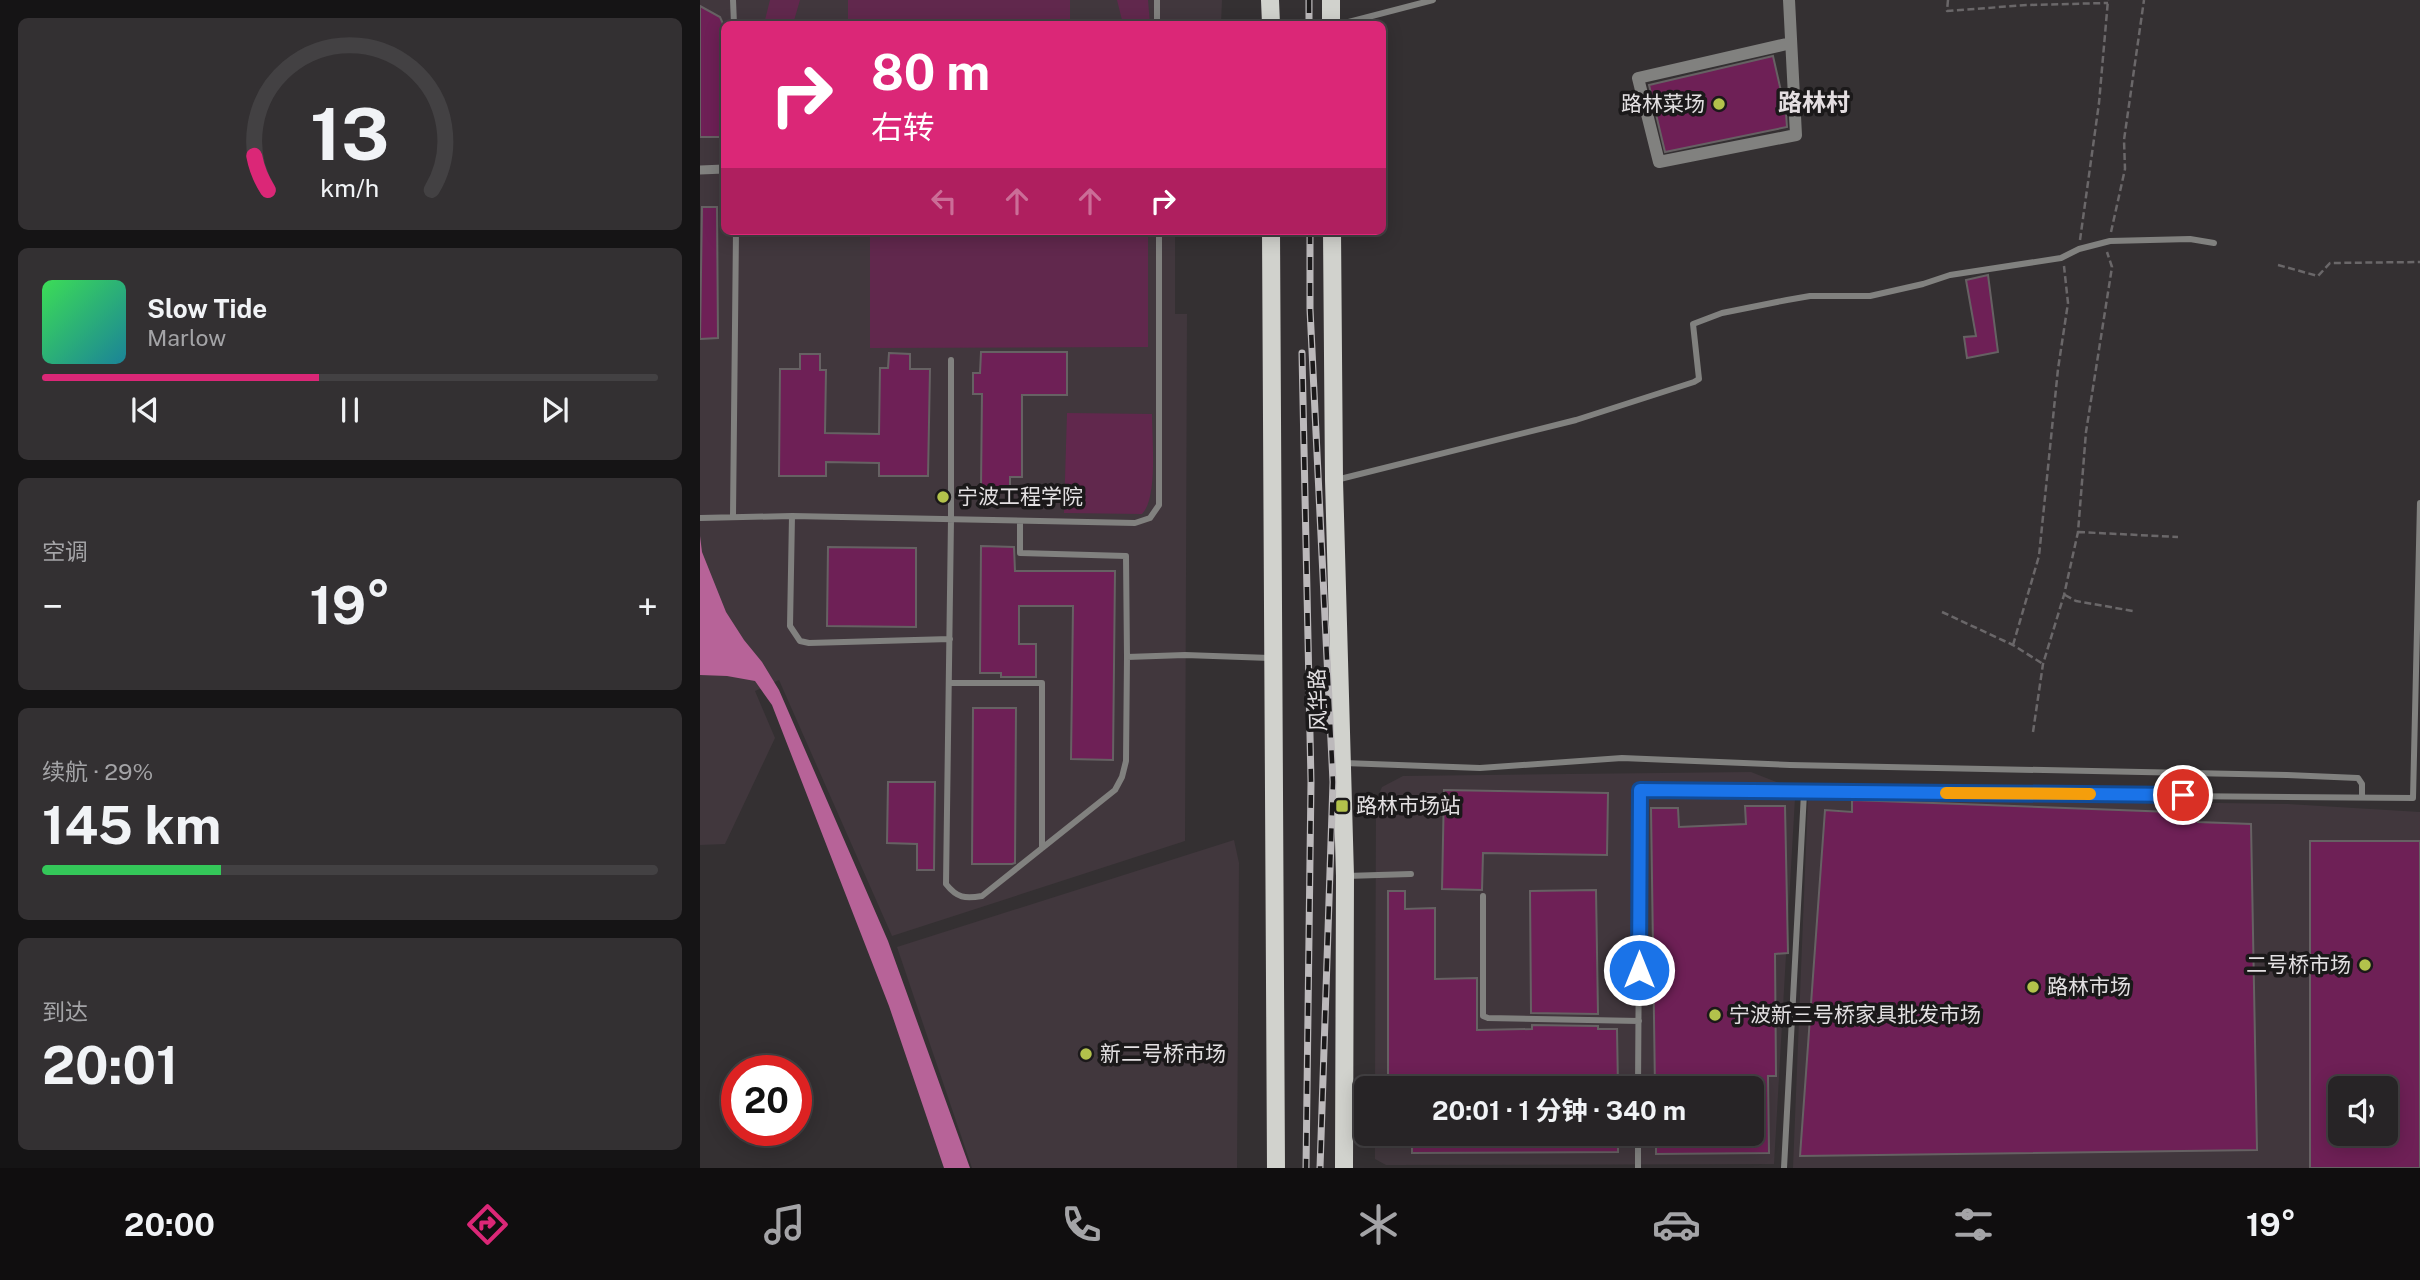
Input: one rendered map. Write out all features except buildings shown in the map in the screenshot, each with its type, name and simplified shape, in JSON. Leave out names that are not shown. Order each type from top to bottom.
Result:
[{"type":"main road","points":[[1270,0],[1271,21]]},
{"type":"main road","points":[[1331,0],[1331,21]]},
{"type":"main road","points":[[1271,235],[1276,1168]]},
{"type":"main road","name":"风华路","points":[[1332,235],[1334,480],[1345,876],[1344,1168]]},
{"type":"street","points":[[1788,0],[1791,43],[1796,135],[1659,162],[1638,78],[1791,43]]},
{"type":"street","points":[[700,170],[721,169]]},
{"type":"lane","points":[[733,0],[734,21]]},
{"type":"lane","points":[[1157,0],[1157,21]]},
{"type":"lane","points":[[1352,21],[1433,0]]},
{"type":"lane","points":[[733,516],[736,235]]},
{"type":"lane","points":[[700,517],[792,516],[1135,523],[1150,517],[1159,505],[1159,235]]},
{"type":"lane","points":[[1334,480],[1576,420],[1694,382],[1699,379],[1693,324],[1722,313],[1810,296],[1870,296],[1950,275],[2061,258],[2110,242],[2190,240],[2214,243]]},
{"type":"lane","points":[[951,360],[946,884],[955,895],[968,898],[982,897],[1115,790],[1126,761],[1126,556],[1020,554],[1020,521]]},
{"type":"lane","points":[[1638,1076],[1640,790],[2413,798],[2420,503]]},
{"type":"lane","points":[[792,516],[790,625],[800,641],[809,643],[950,639]]},
{"type":"lane","points":[[1127,657],[1185,655],[1272,659]]},
{"type":"lane","points":[[949,683],[1042,683],[1042,848]]},
{"type":"lane","points":[[1342,762],[1480,768],[1622,758],[1790,765],[2287,775],[2358,778],[2362,784],[2362,797]]},
{"type":"lane","points":[[1784,1168],[1804,793]]},
{"type":"lane","points":[[1345,876],[1411,874]]},
{"type":"lane","points":[[1483,897],[1483,1016],[1639,1021]]},
{"type":"lane","points":[[1637,1168],[1638,1146]]},
{"type":"path","points":[[1948,0],[1947,11],[2108,2],[2099,103],[2079,250]]},
{"type":"path","points":[[2033,732],[2043,664],[2064,595],[2078,532],[2086,432],[2112,267],[2107,254],[2125,169],[2124,140],[2144,0]]},
{"type":"path","points":[[2278,265],[2318,276],[2330,263],[2420,262]]},
{"type":"path","points":[[2012,645],[2039,556],[2058,369],[2068,303],[2064,264]]},
{"type":"path","points":[[2078,532],[2178,537]]},
{"type":"path","points":[[2064,595],[2076,601],[2133,611]]},
{"type":"path","points":[[1942,612],[2012,645],[2043,664]]},
{"type":"shaded area","name":"宁波工程学院","points":[[700,0],[1222,0],[1221,21],[721,21],[721,235],[1175,235],[1175,314],[1187,314],[1185,841],[892,936],[779,680],[755,691],[775,738],[725,844],[700,845]]},
{"type":"shaded area","points":[[770,0],[800,0],[794,21],[765,21]]},
{"type":"shaded area","points":[[848,0],[1070,0],[1070,21],[848,21]]},
{"type":"shaded area","points":[[1117,0],[1148,0],[1150,21],[1122,21]]},
{"type":"shaded area","points":[[870,235],[1148,235],[1148,347],[870,348]]},
{"type":"shaded area","points":[[1067,413],[1152,414],[1152,482],[1147,506],[1142,514],[1064,513]]},
{"type":"shaded area","points":[[700,536],[702,552],[726,612],[779,690],[888,941],[970,1168],[944,1168],[889,1006],[772,705],[755,681],[700,675]]},
{"type":"shaded area","points":[[1751,772],[1779,783],[1795,798],[1774,1164],[1386,1165],[1375,1159],[1375,1146],[1764,1146],[1764,1076],[1375,1076],[1376,801],[1382,787],[1403,776]]},
{"type":"shaded area","name":"路林市场","points":[[1808,797],[2288,804],[2420,812],[2420,1168],[1793,1168]]},
{"type":"shaded area","name":"新二号桥市场","points":[[1234,840],[1239,863],[1237,1168],[972,1168],[897,947]]},
{"type":"railway","points":[[1309,0],[1309,21]]},
{"type":"railway","points":[[1310,235],[1310,309],[1333,782],[1320,1168]]},
{"type":"railway","points":[[1302,353],[1311,782],[1306,1168]]},
{"type":"slow traffic","points":[[1946,793],[2090,794]]},
{"type":"place","name":"路林菜场","points":[[1719,104]]},
{"type":"place","name":"宁波工程学院","points":[[943,497]]},
{"type":"place","name":"路林市场站","points":[[1342,806]]},
{"type":"place","name":"二号桥市场","points":[[2365,965]]},
{"type":"place","name":"路林市场","points":[[2033,987]]},
{"type":"place","name":"宁波新三号桥家具批发市场","points":[[1715,1015]]},
{"type":"place","name":"新二号桥市场","points":[[1086,1054]]},
{"type":"district","name":"路林村","points":[[1814,103]]},
{"type":"route","points":[[1639,970],[1640,790],[2183,795]]}]
